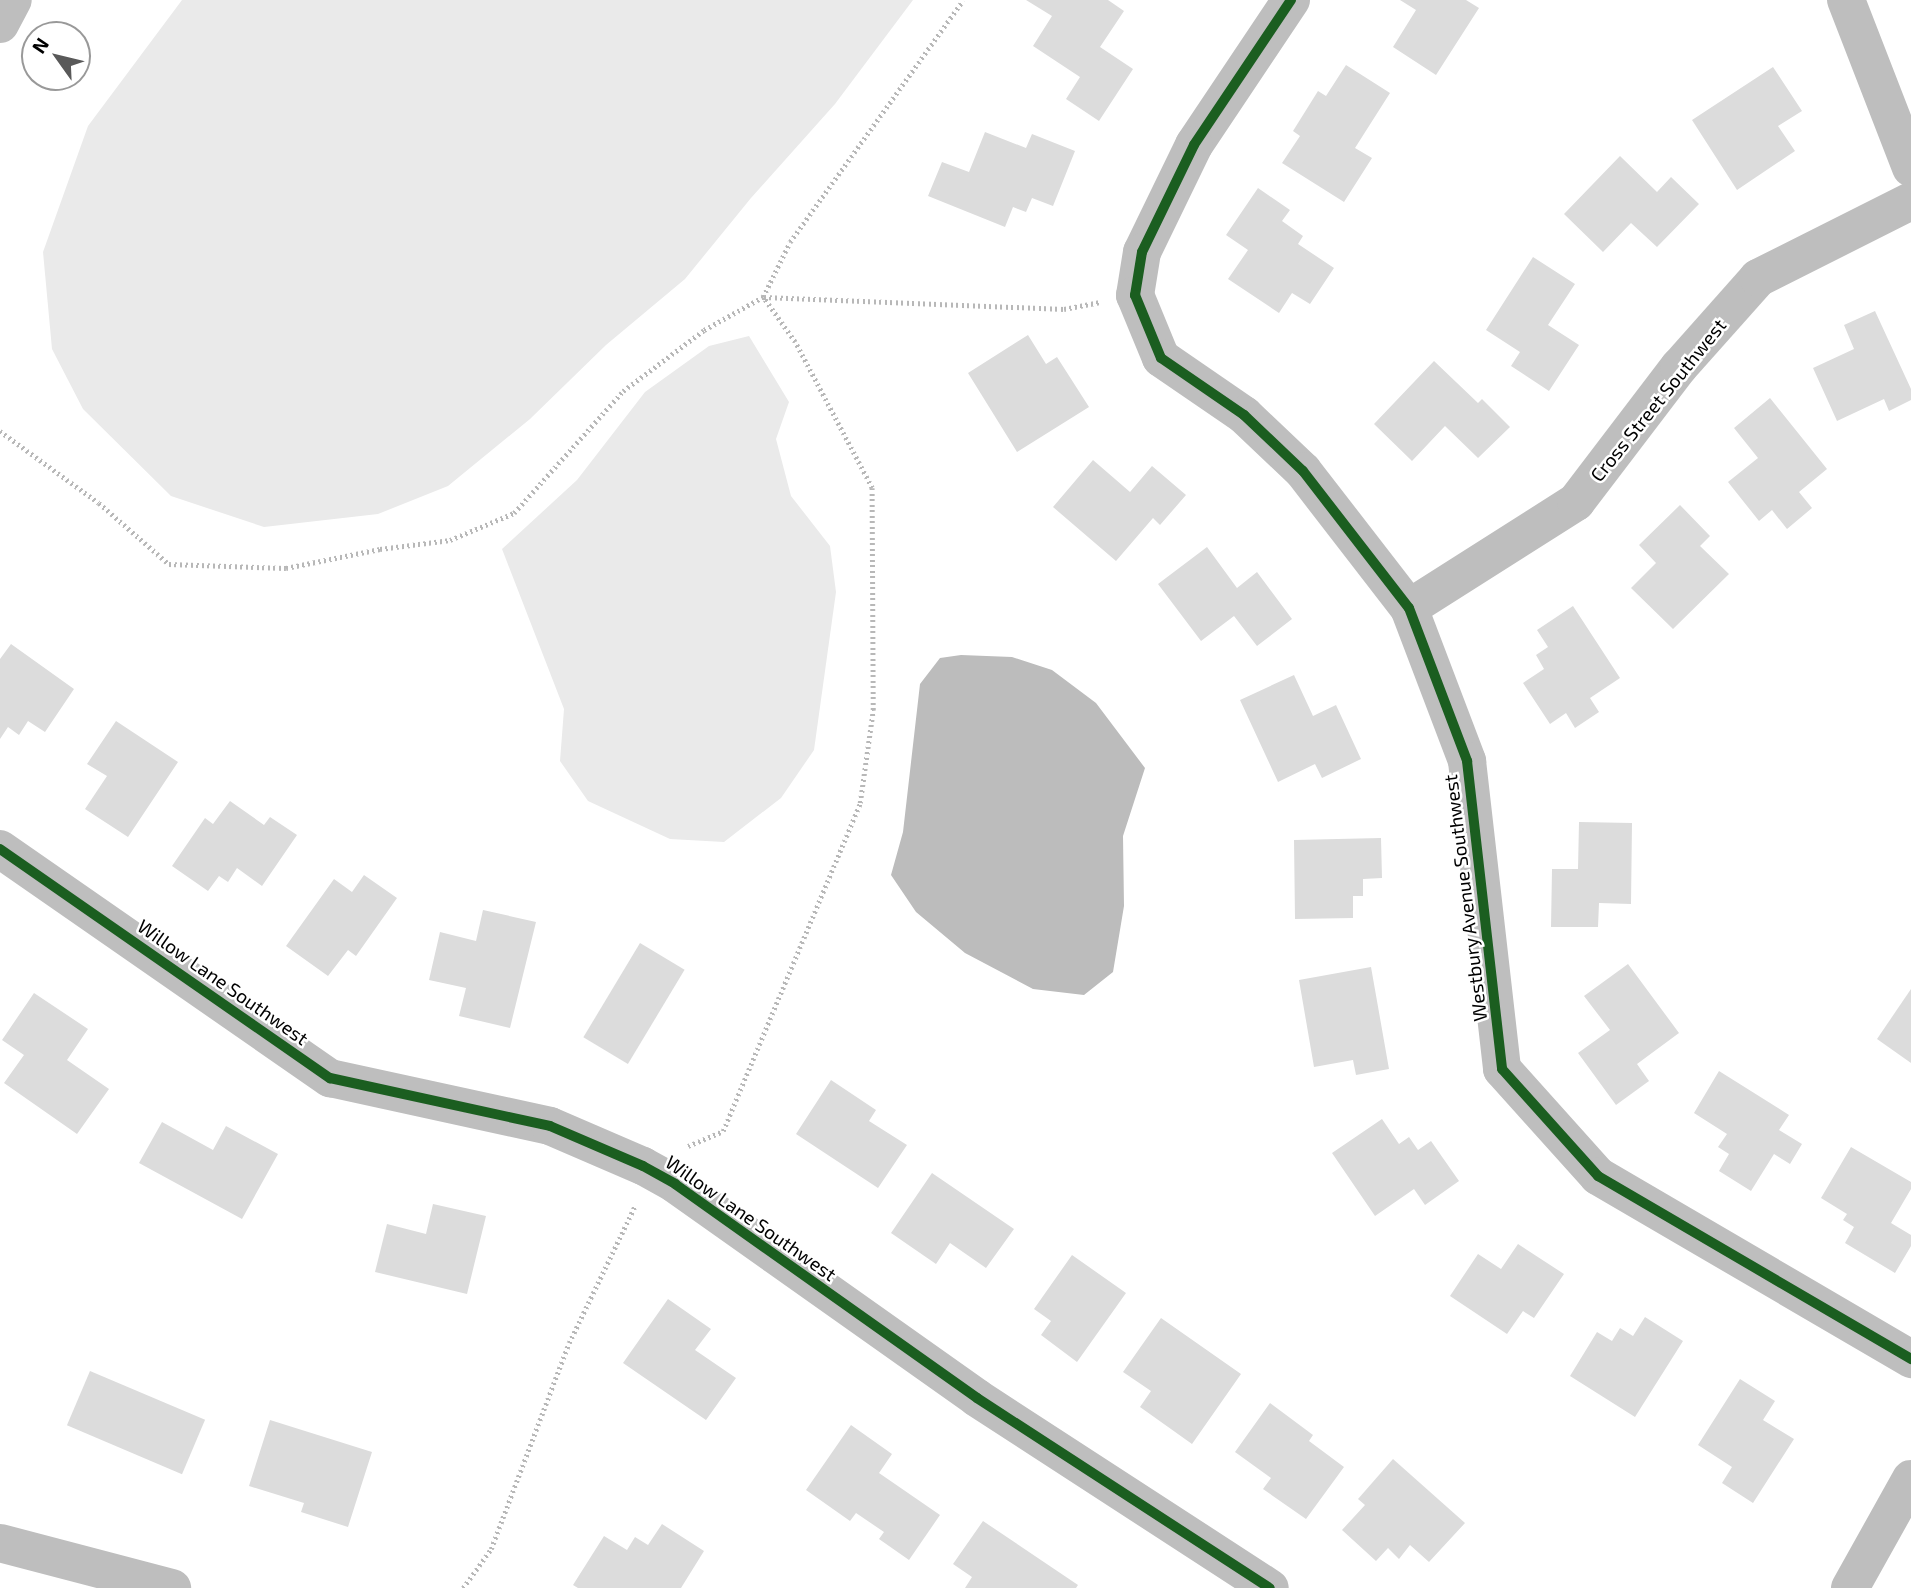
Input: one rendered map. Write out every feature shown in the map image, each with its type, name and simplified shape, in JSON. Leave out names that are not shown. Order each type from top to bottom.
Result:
[{"type":"street","points":[[0,24],[13,0]]},
{"type":"street","points":[[1135,295],[1142,252],[1194,145],[1291,0]]},
{"type":"street","points":[[1846,0],[1911,168]]},
{"type":"street","name":"Cross Street Southwest","points":[[1409,608],[1576,502],[1679,367],[1758,278],[1911,201]]},
{"type":"street","name":"Westbury Avenue Southwest","points":[[1135,295],[1161,358],[1244,415],[1303,471],[1409,608],[1467,761],[1502,1069],[1598,1176],[1911,1359]]},
{"type":"street","name":"Willow Lane Southwest","points":[[0,849],[330,1078],[550,1126],[643,1166],[675,1184],[977,1398],[1270,1588]]},
{"type":"street","points":[[1850,1588],[1911,1479]]},
{"type":"street","points":[[0,1543],[172,1588]]},
{"type":"path","points":[[763,297],[790,242],[963,0]]},
{"type":"path","points":[[0,431],[99,503],[169,564],[286,568],[380,549],[450,540],[514,513],[623,391],[704,330],[763,297],[1064,309],[1135,295]]},
{"type":"path","points":[[463,1588],[491,1549],[569,1343],[636,1205],[643,1166],[723,1130],[860,803],[873,710],[873,488],[795,342],[763,297]]},
{"type":"shaded area","points":[[182,0],[913,0],[835,104],[751,198],[685,279],[606,345],[530,419],[448,486],[378,514],[264,527],[171,496],[83,409],[52,349],[43,252],[88,126]]},
{"type":"shaded area","points":[[749,336],[789,402],[776,439],[791,496],[830,546],[836,592],[814,750],[781,798],[724,842],[670,839],[588,801],[560,761],[564,709],[502,549],[577,480],[645,392],[709,346]]},
{"type":"shaded area","points":[[961,655],[1012,657],[1052,670],[1096,703],[1145,768],[1123,836],[1124,906],[1113,972],[1084,995],[1033,989],[965,953],[916,912],[891,875],[903,832],[920,684],[940,658]]},
{"type":"building","points":[[1026,0],[1108,0],[1124,11],[1100,47],[1133,69],[1099,121],[1066,99],[1080,77],[1033,46],[1052,16]]},
{"type":"building","points":[[1400,0],[1466,0],[1479,8],[1436,75],[1393,47],[1416,10]]},
{"type":"building","points":[[1346,65],[1390,93],[1355,148],[1372,158],[1344,202],[1282,163],[1300,136],[1293,131],[1318,91],[1326,96]]},
{"type":"building","points":[[1773,67],[1802,111],[1778,126],[1795,151],[1737,190],[1692,120]]},
{"type":"building","points":[[985,132],[1026,148],[1032,134],[1075,151],[1053,206],[1032,198],[1026,212],[1013,207],[1005,227],[928,196],[942,162],[969,172]]},
{"type":"building","points":[[1620,156],[1657,192],[1671,177],[1699,204],[1657,247],[1631,223],[1603,252],[1564,214]]},
{"type":"building","points":[[1258,188],[1290,210],[1282,221],[1303,236],[1298,244],[1334,268],[1310,304],[1292,293],[1279,313],[1228,279],[1248,250],[1226,235]]},
{"type":"building","points":[[1533,257],[1575,284],[1548,325],[1579,345],[1549,391],[1511,366],[1520,352],[1486,330]]},
{"type":"building","points":[[1875,311],[1911,389],[1911,400],[1889,411],[1884,399],[1837,421],[1813,368],[1854,349],[1844,325]]},
{"type":"building","points":[[1028,335],[1046,364],[1057,357],[1089,407],[1017,452],[968,373]]},
{"type":"building","points":[[1434,361],[1478,403],[1482,399],[1510,427],[1478,458],[1445,426],[1412,461],[1374,424]]},
{"type":"building","points":[[1770,398],[1827,469],[1799,492],[1812,508],[1787,529],[1772,510],[1759,521],[1728,482],[1758,458],[1734,428]]},
{"type":"building","points":[[1093,460],[1130,492],[1152,466],[1186,495],[1160,525],[1153,518],[1116,561],[1053,507]]},
{"type":"building","points":[[1680,505],[1710,536],[1700,546],[1729,574],[1673,629],[1631,588],[1656,563],[1639,545]]},
{"type":"building","points":[[1207,547],[1237,588],[1257,572],[1292,619],[1257,646],[1234,616],[1201,641],[1158,584]]},
{"type":"building","points":[[1573,606],[1620,678],[1590,698],[1599,712],[1575,728],[1566,713],[1550,724],[1523,683],[1544,669],[1536,655],[1548,647],[1537,630]]},
{"type":"building","points":[[11,644],[74,689],[45,732],[28,721],[19,735],[8,727],[0,739],[0,659]]},
{"type":"building","points":[[1294,675],[1313,716],[1336,705],[1361,759],[1322,778],[1315,764],[1278,782],[1240,700]]},
{"type":"building","points":[[116,721],[178,762],[128,837],[85,809],[107,776],[87,764]]},
{"type":"building","points":[[230,801],[264,825],[270,817],[297,835],[262,886],[237,868],[228,882],[219,876],[208,891],[172,866],[205,818],[213,824]]},
{"type":"building","points":[[1579,822],[1632,823],[1631,904],[1599,903],[1598,927],[1551,927],[1552,869],[1578,869]]},
{"type":"building","points":[[1381,838],[1382,878],[1363,879],[1363,896],[1353,896],[1353,918],[1295,919],[1294,840]]},
{"type":"building","points":[[364,875],[397,898],[356,956],[348,950],[328,976],[286,946],[334,879],[352,892]]},
{"type":"building","points":[[483,910],[536,922],[510,1028],[459,1016],[466,988],[429,980],[440,932],[476,941]]},
{"type":"building","points":[[640,943],[685,970],[628,1064],[583,1037]]},
{"type":"building","points":[[1628,964],[1679,1033],[1637,1064],[1649,1081],[1616,1105],[1578,1053],[1610,1030],[1584,996]]},
{"type":"building","points":[[1371,967],[1389,1069],[1356,1075],[1353,1060],[1314,1067],[1299,980]]},
{"type":"building","points":[[1911,989],[1911,1063],[1877,1039]]},
{"type":"building","points":[[34,993],[88,1029],[67,1060],[109,1089],[77,1134],[4,1083],[24,1055],[2,1040]]},
{"type":"building","points":[[1719,1071],[1789,1115],[1779,1130],[1802,1144],[1790,1164],[1774,1154],[1751,1191],[1719,1171],[1729,1154],[1718,1147],[1727,1134],[1694,1113]]},
{"type":"building","points":[[831,1080],[876,1110],[869,1121],[907,1145],[878,1188],[796,1134]]},
{"type":"building","points":[[1382,1119],[1399,1144],[1409,1137],[1418,1150],[1431,1141],[1459,1181],[1425,1205],[1414,1189],[1375,1216],[1332,1153]]},
{"type":"building","points":[[162,1122],[213,1150],[226,1126],[278,1154],[242,1219],[139,1163]]},
{"type":"building","points":[[1851,1147],[1911,1182],[1911,1189],[1891,1223],[1911,1235],[1911,1246],[1895,1273],[1845,1243],[1854,1227],[1843,1220],[1847,1214],[1821,1198]]},
{"type":"building","points":[[932,1173],[1014,1229],[986,1268],[950,1243],[936,1264],[891,1233]]},
{"type":"building","points":[[433,1204],[486,1216],[467,1294],[375,1272],[387,1224],[426,1234]]},
{"type":"building","points":[[1518,1244],[1564,1274],[1534,1318],[1523,1311],[1507,1334],[1450,1296],[1478,1254],[1501,1269]]},
{"type":"building","points":[[1072,1255],[1126,1293],[1077,1362],[1041,1335],[1051,1321],[1034,1309]]},
{"type":"building","points":[[668,1299],[711,1329],[695,1350],[736,1378],[706,1420],[623,1363]]},
{"type":"building","points":[[1645,1317],[1683,1341],[1635,1417],[1570,1376],[1597,1332],[1612,1341],[1620,1328],[1633,1336]]},
{"type":"building","points":[[1161,1318],[1241,1374],[1192,1444],[1140,1407],[1151,1391],[1123,1372]]},
{"type":"building","points":[[90,1371],[205,1420],[182,1474],[67,1425]]},
{"type":"building","points":[[1740,1379],[1775,1401],[1763,1420],[1794,1439],[1753,1503],[1722,1483],[1732,1467],[1698,1445]]},
{"type":"building","points":[[1270,1403],[1313,1435],[1309,1441],[1344,1467],[1306,1519],[1263,1489],[1271,1478],[1235,1452]]},
{"type":"building","points":[[270,1420],[372,1452],[348,1527],[301,1512],[304,1503],[249,1486]]},
{"type":"building","points":[[851,1425],[892,1454],[879,1473],[940,1515],[909,1560],[879,1539],[884,1532],[856,1513],[850,1521],[806,1490]]},
{"type":"building","points":[[1393,1459],[1465,1523],[1429,1562],[1410,1545],[1399,1559],[1388,1548],[1376,1561],[1342,1530],[1365,1505],[1358,1499]]},
{"type":"building","points":[[983,1521],[1078,1585],[1076,1588],[965,1588],[972,1577],[953,1564]]},
{"type":"building","points":[[662,1524],[704,1551],[681,1588],[578,1588],[573,1585],[604,1536],[627,1550],[635,1537],[648,1545]]},
{"type":"cycle path","points":[[1291,0],[1194,145],[1142,252],[1135,295],[1161,358],[1244,415],[1303,471],[1409,608],[1467,761],[1502,1069],[1598,1176],[1911,1359]]},
{"type":"cycle path","points":[[0,849],[330,1078],[550,1126],[643,1166],[675,1184],[977,1398],[1270,1588]]}]
